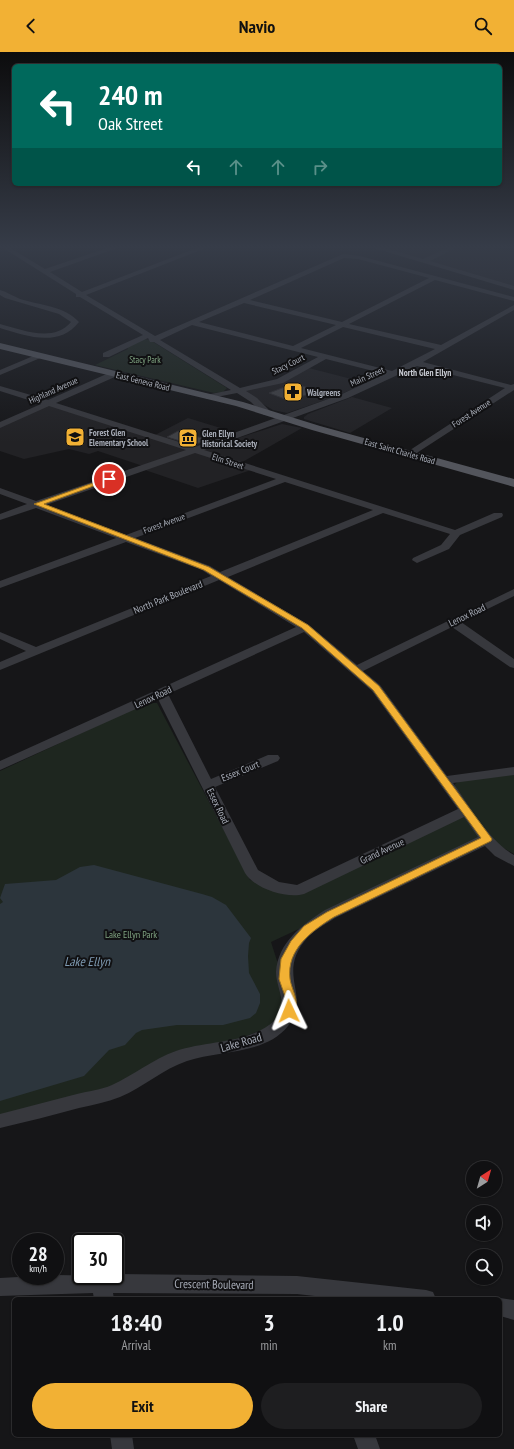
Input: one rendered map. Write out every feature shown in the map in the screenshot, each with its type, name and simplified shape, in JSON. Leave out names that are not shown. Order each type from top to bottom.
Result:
[{"type":"main road","name":"East Geneva Road","points":[[0,346],[209,397],[286,419]]},
{"type":"main road","name":"East Saint Charles Road","points":[[286,419],[514,483]]},
{"type":"street","points":[[0,326],[46,337],[69,329],[75,322],[68,315],[54,311]]},
{"type":"street","points":[[106,311],[237,390],[259,404],[267,413]]},
{"type":"street","points":[[106,355],[192,323],[218,311]]},
{"type":"street","points":[[289,311],[442,348]]},
{"type":"street","name":"Stacy Court","points":[[293,349],[368,311]]},
{"type":"street","name":"Main Street","points":[[0,517],[286,419],[340,398],[416,363],[507,311]]},
{"type":"street","points":[[504,313],[514,315]]},
{"type":"street","points":[[192,323],[394,374]]},
{"type":"street","points":[[0,373],[41,356]]},
{"type":"street","name":"Stacy Court","points":[[209,397],[280,380],[324,357]]},
{"type":"street","points":[[416,363],[513,387]]},
{"type":"street","name":"Highland Avenue","points":[[0,425],[114,374]]},
{"type":"street","name":"Forest Avenue","points":[[409,454],[513,387]]},
{"type":"street","name":"Elm Street","points":[[0,388],[456,533]]},
{"type":"street","name":"Forest Avenue","points":[[0,585],[284,479]]},
{"type":"street","points":[[0,491],[206,568],[305,627],[376,688],[488,839],[500,853],[514,861]]},
{"type":"street","name":"North Park Boulevard","points":[[0,666],[380,510]]},
{"type":"street","points":[[417,560],[448,546],[452,542],[456,533],[498,515]]},
{"type":"street","name":"Lenox Road","points":[[356,670],[514,592]]},
{"type":"street","points":[[453,622],[514,664]]},
{"type":"street","name":"Lenox Road","points":[[0,766],[305,627]]},
{"type":"street","points":[[0,635],[36,651]]},
{"type":"street","name":"Essex Road","points":[[161,693],[252,873],[267,884],[279,889],[299,890]]},
{"type":"street","name":"Essex Court","points":[[208,784],[273,758]]},
{"type":"street","points":[[445,780],[514,771]]},
{"type":"street","name":"Grand Avenue","points":[[299,890],[466,811]]},
{"type":"street","name":"Lake Road","points":[[0,1121],[114,1092],[189,1053],[227,1047],[268,1034],[281,1024],[289,1011],[291,999],[284,979],[287,959],[294,944],[307,928],[330,914],[488,839]]},
{"type":"street","name":"Crescent Boulevard","points":[[0,1287],[54,1284],[103,1292],[152,1283],[297,1285],[408,1297]]},
{"type":"street","points":[[502,1307],[514,1310]]},
{"type":"street","points":[[121,1437],[123,1449]]},
{"type":"street","points":[[365,1437],[369,1449]]},
{"type":"shaded area","points":[[305,367],[367,383],[337,396],[287,413],[273,410],[239,390],[279,381]]},
{"type":"shaded area","points":[[352,397],[392,408],[350,433],[304,419],[304,417],[308,414]]},
{"type":"shaded area","name":"Forest Glen Elementary School","points":[[48,405],[189,450],[143,466],[98,451],[89,454],[69,449],[24,459],[0,451],[0,426]]},
{"type":"shaded area","points":[[188,418],[237,433],[192,449],[153,436]]},
{"type":"shaded area","points":[[282,424],[302,428],[239,464],[254,469],[198,488],[142,469]]},
{"type":"green space","name":"Stacy Park","points":[[144,339],[150,340],[227,388],[223,392],[214,393],[95,365],[128,349],[127,346]]},
{"type":"green space","name":"Lake Ellyn Park","points":[[146,703],[157,703],[250,880],[299,887],[469,807],[455,787],[455,784],[459,781],[514,774],[514,854],[500,846],[493,838],[271,942],[279,967],[284,1009],[270,1027],[100,1092],[0,1117],[0,771]]},
{"type":"water","name":"Lake Ellyn","points":[[94,865],[212,897],[226,905],[251,938],[248,956],[249,973],[260,994],[260,1003],[256,1013],[250,1018],[223,1025],[177,1025],[142,1030],[136,1033],[125,1045],[109,1050],[84,1076],[0,1101],[0,904],[3,902],[0,898],[5,884],[56,880],[80,867]]},
{"type":"building","name":"Walgreens","points":[[295,383],[316,391],[290,401],[269,393]]},
{"type":"building","name":"Glen Ellyn Historical Society","points":[[178,431],[209,440],[193,445],[167,437]]},
{"type":"place","name":"Walgreens","points":[[293,392]]},
{"type":"place","name":"Forest Glen Elementary School","points":[[75,437]]},
{"type":"place","name":"Glen Ellyn Historical Society","points":[[188,438]]},
{"type":"district","name":"North Glen Ellyn","points":[[425,372]]},
{"type":"route","points":[[109,479],[37,504],[206,568],[305,627],[376,688],[488,839],[330,914],[307,928],[294,944],[287,959],[284,979],[291,999],[289,1011]]}]
